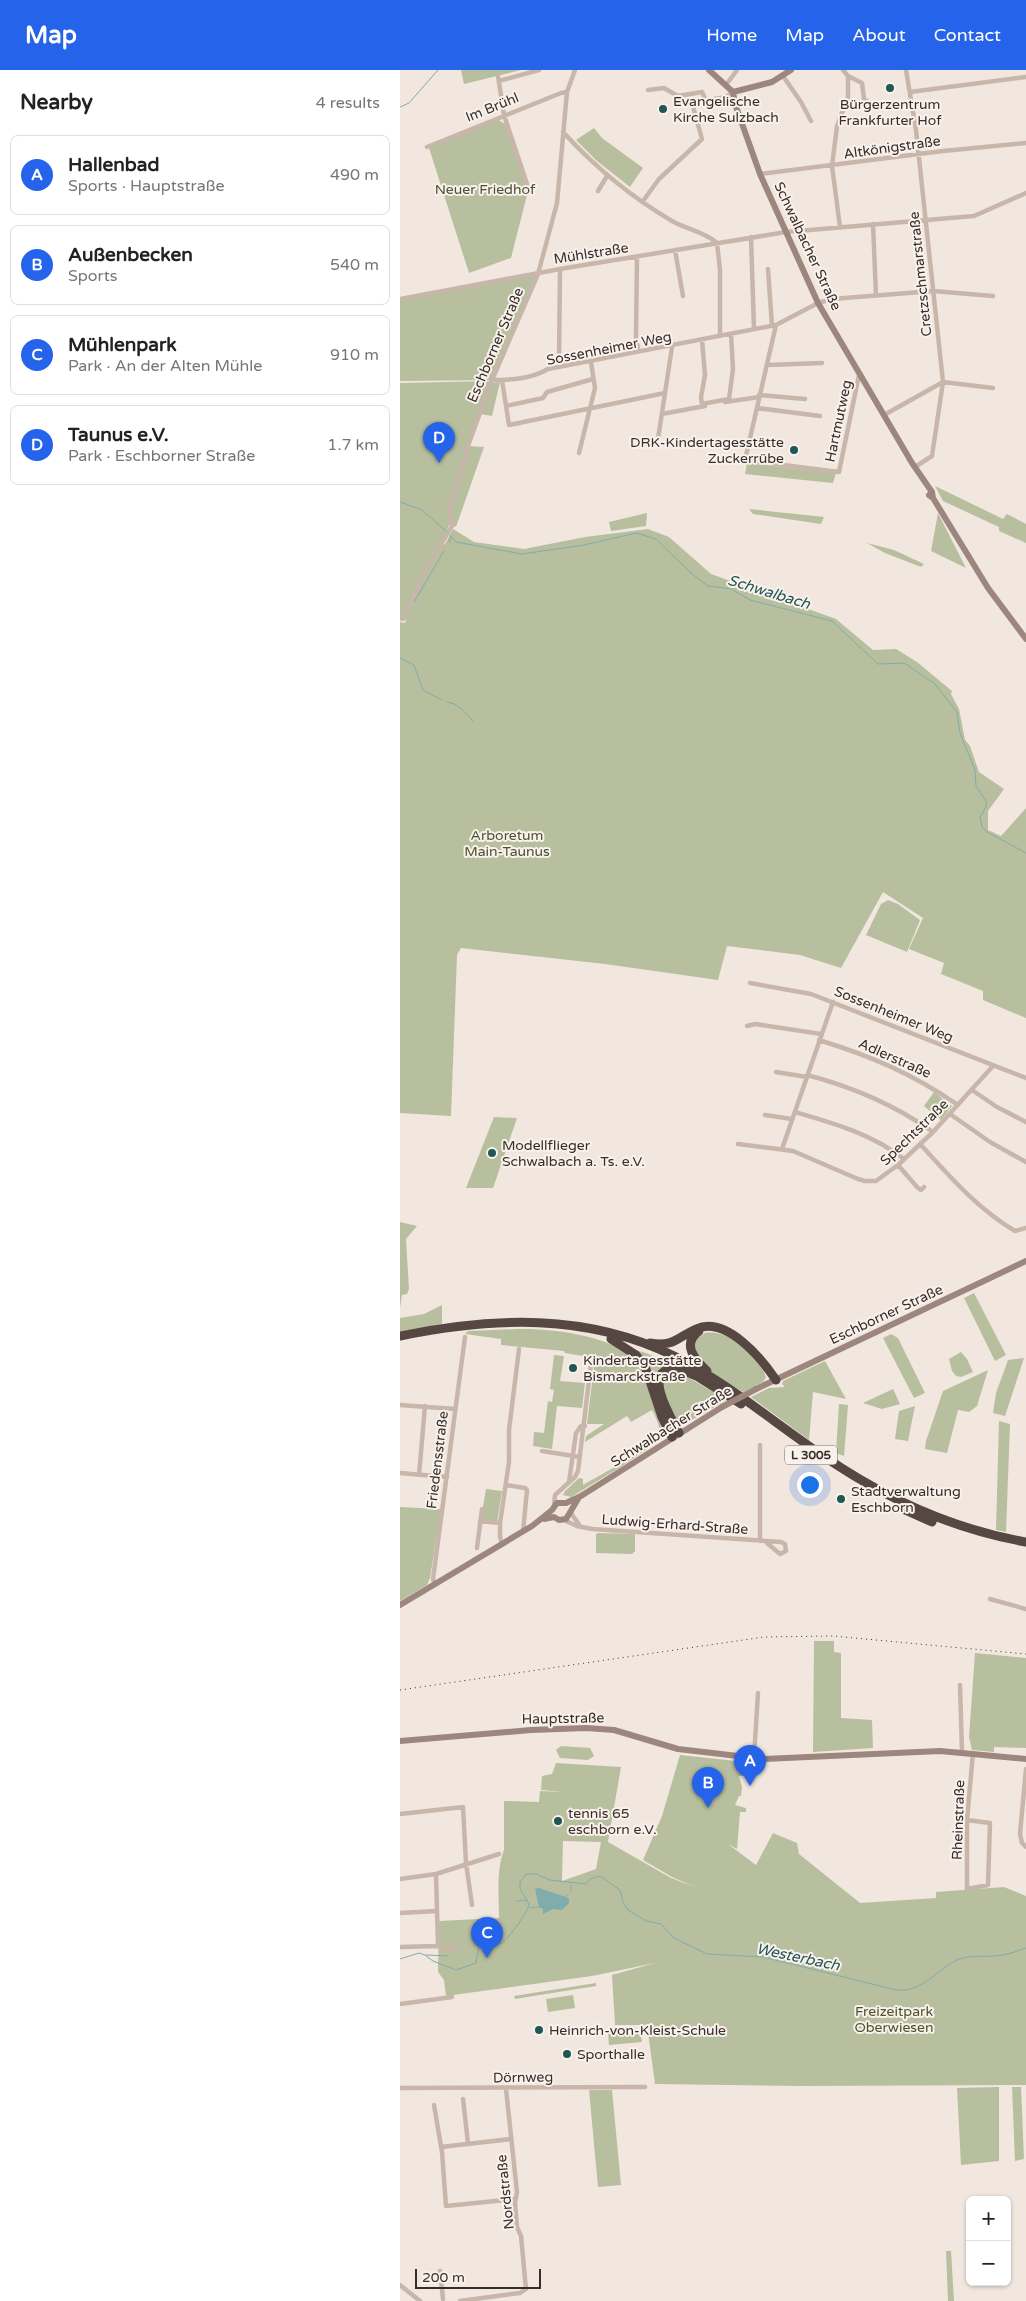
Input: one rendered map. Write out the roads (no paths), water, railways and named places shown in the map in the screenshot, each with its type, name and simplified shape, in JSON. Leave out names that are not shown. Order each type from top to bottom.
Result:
[{"type":"highway","name":"L 3005","points":[[400,1336],[474,1324],[527,1321],[584,1327],[632,1340],[674,1356],[725,1385],[822,1455],[896,1500],[954,1524],[1026,1542]]},
{"type":"highway","name":"L 3005","points":[[400,1342],[458,1332],[516,1327],[569,1330],[612,1339],[660,1357],[699,1377],[752,1412],[818,1460],[875,1495],[916,1516],[979,1538],[1026,1548]]},
{"type":"highway","points":[[712,1327],[702,1329],[695,1334],[690,1347],[696,1361],[725,1385]]},
{"type":"highway","points":[[632,1340],[670,1344],[696,1329],[712,1327],[721,1329],[740,1340],[758,1357],[776,1380]]},
{"type":"highway","points":[[612,1339],[636,1355],[645,1366],[662,1417],[676,1435]]},
{"type":"highway","points":[[676,1435],[659,1387],[660,1378],[665,1372],[672,1369],[699,1377]]},
{"type":"street","points":[[527,184],[504,115],[498,78],[539,70]]},
{"type":"street","name":"Eschborner Straße","points":[[403,618],[426,569],[452,526],[449,510],[469,442],[492,380],[538,274],[557,203],[567,92],[575,70]]},
{"type":"street","points":[[709,70],[732,92]]},
{"type":"street","points":[[726,85],[737,70]]},
{"type":"street","points":[[644,201],[659,180],[702,139],[691,103],[726,97],[732,92],[768,84],[791,70]]},
{"type":"street","points":[[843,70],[848,76],[862,82],[864,99],[867,101]]},
{"type":"street","name":"Cretzschmarstraße","points":[[906,70],[918,154],[943,382],[932,456],[915,467]]},
{"type":"street","points":[[783,76],[801,102],[811,122]]},
{"type":"street","points":[[840,227],[832,166],[837,126],[848,97],[848,76]]},
{"type":"street","points":[[910,92],[1026,77]]},
{"type":"street","points":[[648,90],[664,88],[678,96],[702,92],[706,101]]},
{"type":"street","name":"Im Brühl","points":[[426,147],[567,92]]},
{"type":"street","name":"Schwalbacher Straße","points":[[732,92],[760,174],[818,303],[988,588],[1026,639]]},
{"type":"street","points":[[563,132],[595,166],[608,176],[673,222],[717,243],[720,270],[720,336]]},
{"type":"street","name":"Altkönigstraße","points":[[760,174],[918,154],[1026,143]]},
{"type":"street","points":[[598,191],[608,176]]},
{"type":"street","name":"Mühlstraße","points":[[400,299],[560,269],[751,237],[925,218],[974,216],[1026,193]]},
{"type":"street","points":[[873,224],[876,295]]},
{"type":"street","points":[[751,237],[754,329]]},
{"type":"street","points":[[676,250],[683,296]]},
{"type":"street","points":[[638,257],[636,340],[638,347]]},
{"type":"street","points":[[559,361],[560,269]]},
{"type":"street","points":[[768,269],[774,326],[757,408],[820,416]]},
{"type":"street","name":"Sossenheimer Weg","points":[[492,380],[539,375],[548,369],[672,347],[774,326],[818,303],[832,299],[933,291],[994,296]]},
{"type":"street","points":[[702,340],[704,376],[702,404],[729,399],[733,369],[731,334]]},
{"type":"street","points":[[658,440],[672,347]]},
{"type":"street","points":[[579,453],[595,388],[591,362]]},
{"type":"street","points":[[767,365],[822,363]]},
{"type":"street","name":"Hartmutweg","points":[[757,408],[745,460],[839,472],[860,375]]},
{"type":"street","points":[[506,406],[543,398],[547,392],[593,379]]},
{"type":"street","points":[[502,380],[509,425],[665,393]]},
{"type":"street","points":[[884,415],[943,382],[993,388]]},
{"type":"street","points":[[662,414],[759,396],[805,399]]},
{"type":"street","name":"Sossenheimer Weg","points":[[750,983],[811,994],[1026,1078]]},
{"type":"street","points":[[782,1149],[833,1002]]},
{"type":"street","points":[[747,1026],[755,1024],[821,1034]]},
{"type":"street","name":"Adlerstraße","points":[[819,1040],[870,1057],[905,1072],[958,1105]]},
{"type":"street","name":"Spechtstraße","points":[[738,1144],[793,1151],[865,1182],[881,1178],[921,1145],[993,1066]]},
{"type":"street","points":[[776,1072],[807,1076],[850,1088],[884,1102],[915,1119],[933,1132]]},
{"type":"street","points":[[972,1090],[997,1107],[1026,1122]]},
{"type":"street","points":[[795,1112],[856,1131],[880,1142],[904,1159]]},
{"type":"street","points":[[950,1114],[990,1142],[1026,1162]]},
{"type":"street","points":[[765,1115],[792,1119]]},
{"type":"street","points":[[921,1145],[962,1190],[986,1211],[1015,1231],[1026,1228]]},
{"type":"street","points":[[898,1165],[917,1187],[921,1190],[924,1188]]},
{"type":"street","name":"Eschborner Straße","points":[[776,1380],[1026,1261]]},
{"type":"street","name":"Friedensstraße","points":[[435,1585],[433,1579],[465,1337]]},
{"type":"street","points":[[502,1544],[500,1523],[509,1460],[509,1430],[519,1349]]},
{"type":"street","points":[[564,1520],[558,1520],[553,1511],[554,1496],[578,1474],[591,1364]]},
{"type":"street","name":"Schwalbacher Straße","points":[[400,1605],[523,1532],[563,1502],[582,1496],[722,1407],[776,1380]]},
{"type":"street","points":[[400,1404],[455,1409]]},
{"type":"street","points":[[420,1475],[425,1406]]},
{"type":"street","points":[[568,1483],[574,1456],[576,1431],[581,1426],[585,1426]]},
{"type":"street","points":[[760,1445],[760,1541]]},
{"type":"street","points":[[542,1451],[580,1457]]},
{"type":"street","points":[[400,1473],[447,1477]]},
{"type":"street","points":[[506,1485],[527,1490],[523,1532]]},
{"type":"street","points":[[560,1490],[558,1495],[571,1511]]},
{"type":"street","name":"Schwalbacher Straße","points":[[564,1520],[582,1496]]},
{"type":"street","points":[[477,1548],[482,1509]]},
{"type":"street","name":"Ludwig-Erhard-Straße","points":[[571,1511],[581,1527]]},
{"type":"street","name":"Ludwig-Erhard-Straße","points":[[564,1520],[581,1527],[767,1542]]},
{"type":"street","points":[[480,1521],[500,1523]]},
{"type":"street","points":[[990,1599],[1026,1609]]},
{"type":"street","points":[[960,1685],[962,1752]]},
{"type":"street","points":[[754,1757],[758,1694]]},
{"type":"street","name":"Hauptstraße","points":[[400,1741],[530,1730],[586,1728],[614,1730],[678,1749],[775,1759],[897,1752],[962,1752],[1026,1759]]},
{"type":"street","name":"Rheinstraße","points":[[967,1820],[990,1823],[988,1885],[967,1889],[967,1820],[973,1753]]},
{"type":"street","points":[[1026,1769],[1022,1843],[1026,1847]]},
{"type":"street","points":[[400,1814],[463,1806],[466,1863],[472,1904]]},
{"type":"street","points":[[400,1879],[436,1874],[498,1854]]},
{"type":"street","points":[[436,1874],[438,1946]]},
{"type":"street","points":[[400,1913],[436,1910]]},
{"type":"street","points":[[400,1947],[438,1946],[457,1950]]},
{"type":"street","points":[[400,2004],[452,1997]]},
{"type":"street","name":"Dörnweg","points":[[400,2088],[645,2087]]},
{"type":"street","name":"Nordstraße","points":[[460,2301],[524,2292],[526,2287],[521,2236],[516,2227],[516,2192],[506,2089]]},
{"type":"street","points":[[463,2099],[468,2143]]},
{"type":"street","points":[[434,2105],[441,2147],[446,2206],[515,2199]]},
{"type":"street","points":[[441,2147],[511,2139]]},
{"type":"street","points":[[440,2271],[444,2300]]},
{"type":"street","points":[[400,2285],[420,2301]]},
{"type":"water","points":[[539,1888],[566,1897],[569,1899],[569,1903],[562,1910],[553,1909],[543,1914],[543,1909],[539,1907],[535,1889]]},
{"type":"waterway","points":[[400,107],[409,103],[438,70]]},
{"type":"waterway","name":"Schwalbach","points":[[400,502],[422,510],[447,532]]},
{"type":"waterway","name":"Schwalbach","points":[[450,535],[456,542],[522,554],[584,545],[636,533],[656,539],[691,573],[708,586],[731,589],[750,600],[832,621],[878,664],[904,663],[935,684],[957,712],[960,733],[975,770],[976,786],[986,801],[986,807],[980,817],[982,827],[987,832],[1026,853]]},
{"type":"waterway","name":"Schwalbach","points":[[449,542],[451,537]]},
{"type":"waterway","points":[[414,602],[444,551]]},
{"type":"waterway","points":[[400,658],[414,665],[423,690],[442,700]]},
{"type":"waterway","points":[[447,702],[458,707],[473,721]]},
{"type":"waterway","name":"Westerbach","points":[[400,1959],[419,1953],[456,1970],[476,1963],[480,1941],[483,1939],[495,1944],[502,1943],[526,1912],[529,1904],[520,1889],[520,1882],[526,1874],[536,1874],[550,1880],[586,1884],[590,1879],[600,1876],[620,1890],[623,1902],[628,1910],[646,1921],[661,1924],[674,1938],[707,1954],[763,1957],[896,1990],[914,1988],[961,1958],[1001,1955],[1026,1948]]},
{"type":"waterway","points":[[571,1885],[571,1890]]},
{"type":"waterway","points":[[516,1901],[527,1900]]},
{"type":"waterway","points":[[530,1908],[539,1907]]},
{"type":"waterway","points":[[426,1955],[448,1956]]},
{"type":"railway","points":[[400,1690],[764,1637],[833,1636],[1026,1654]]},
{"type":"place","name":"Bürgerzentrum Frankfurter Hof","points":[[890,88]]},
{"type":"place","name":"Evangelische Kirche Sulzbach","points":[[663,109]]},
{"type":"place","name":"DRK-Kindertagesstätte Zuckerrübe","points":[[794,450]]},
{"type":"place","name":"Taunus e.V.","points":[[439,463]]},
{"type":"place","name":"Modellflieger Schwalbach a. Ts. e.V.","points":[[492,1153]]},
{"type":"place","name":"Kindertagesstätte Bismarckstraße","points":[[573,1368]]},
{"type":"place","name":"Stadtverwaltung Eschborn","points":[[841,1499]]},
{"type":"place","name":"Hallenbad","points":[[750,1786]]},
{"type":"place","name":"Außenbecken","points":[[708,1808]]},
{"type":"place","name":"tennis 65 eschborn e.V.","points":[[558,1821]]},
{"type":"place","name":"Mühlenpark","points":[[487,1958]]},
{"type":"place","name":"Heinrich-von-Kleist-Schule","points":[[539,2030]]},
{"type":"place","name":"Sporthalle","points":[[567,2054]]},
{"type":"park label","name":"Neuer Friedhof","points":[[485,189]]},
{"type":"park label","name":"Arboretum Main-Taunus","points":[[507,844]]},
{"type":"park label","name":"Freizeitpark Oberwiesen","points":[[894,2019]]}]
